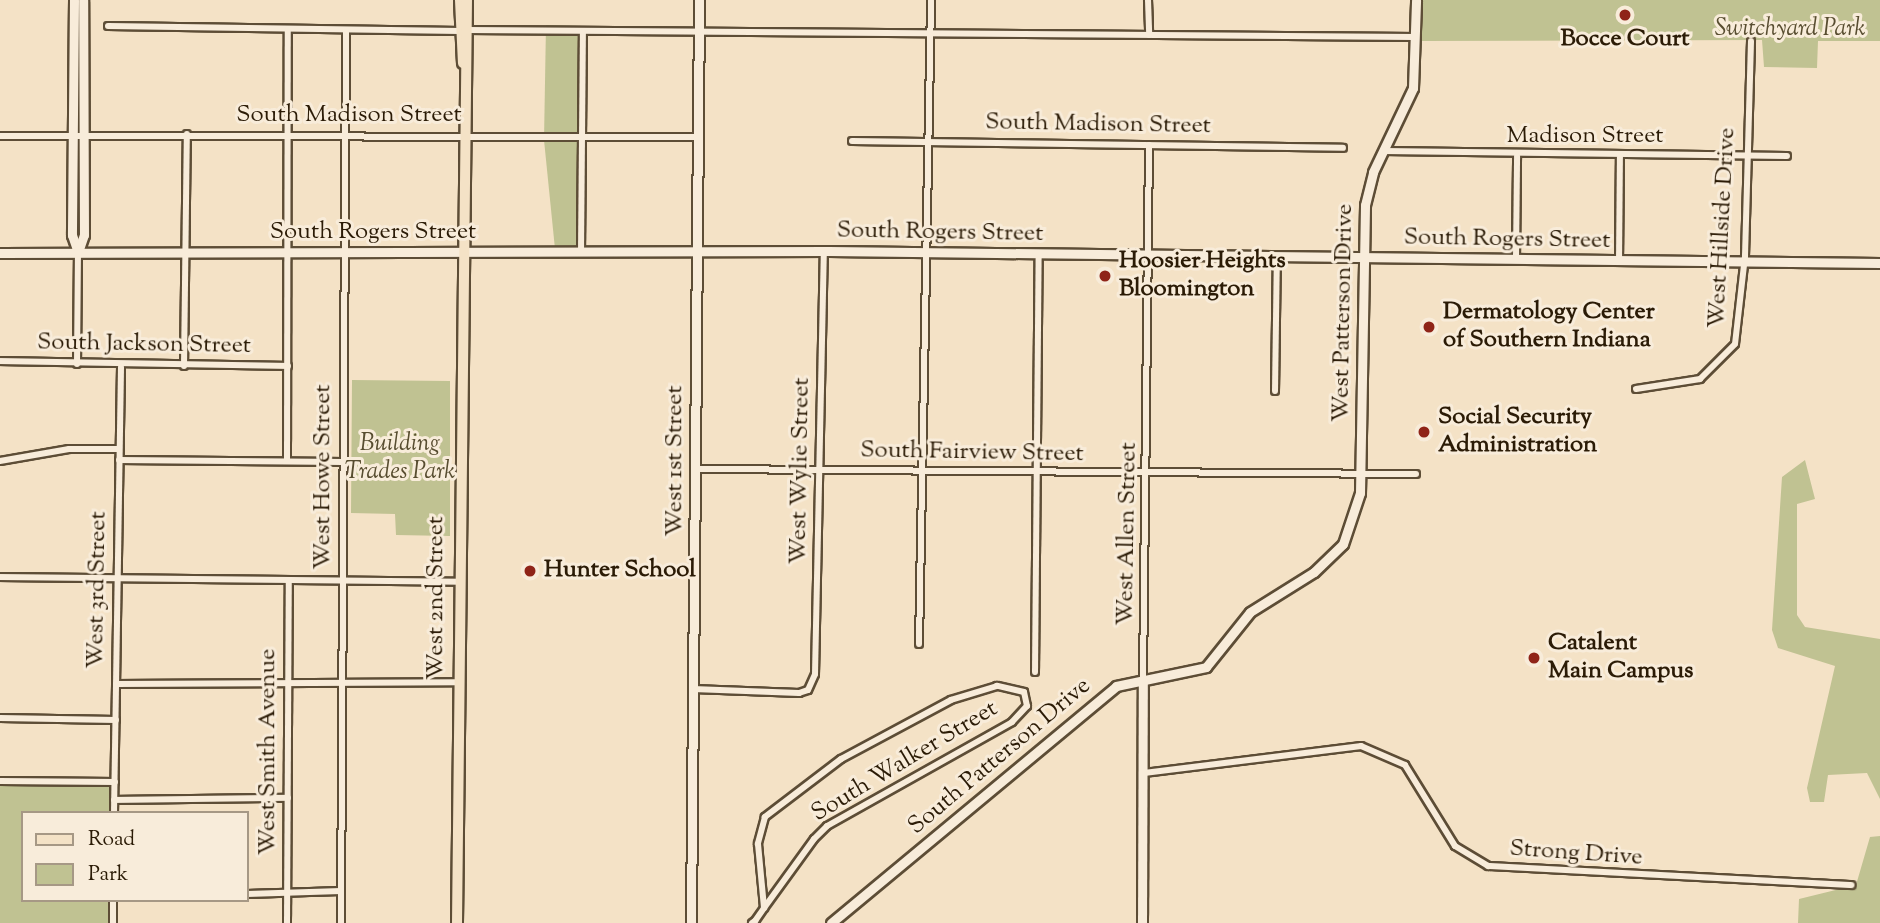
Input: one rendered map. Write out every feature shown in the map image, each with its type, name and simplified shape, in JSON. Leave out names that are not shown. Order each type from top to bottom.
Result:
[{"type":"main road","name":"West 2nd Street","points":[[457,923],[463,5]]},
{"type":"street","points":[[74,0],[79,135]]},
{"type":"street","points":[[77,364],[78,252],[72,235],[79,135],[83,0]]},
{"type":"street","name":"West 1st Street","points":[[691,923],[699,0]]},
{"type":"street","points":[[919,644],[931,0]]},
{"type":"street","points":[[1148,0],[1149,35]]},
{"type":"street","name":"West Patterson Drive","points":[[1360,474],[1368,186],[1413,88],[1416,0]]},
{"type":"street","points":[[108,26],[1415,37]]},
{"type":"street","points":[[287,460],[288,29]]},
{"type":"street","name":"West Howe Street","points":[[341,923],[346,30]]},
{"type":"street","points":[[581,252],[583,32]]},
{"type":"street","name":"West Hillside Drive","points":[[1636,389],[1676,388],[1717,366],[1741,325],[1751,41]]},
{"type":"street","points":[[184,366],[187,134]]},
{"type":"street","name":"South Madison Street","points":[[0,136],[187,134],[698,137]]},
{"type":"street","name":"South Madison Street","points":[[852,141],[1343,148]]},
{"type":"street","name":"West Allen Street","points":[[1142,923],[1143,681],[1151,255],[1149,145]]},
{"type":"street","name":"Madison Street","points":[[1384,150],[1517,156],[1787,156]]},
{"type":"street","points":[[1516,258],[1517,156]]},
{"type":"street","points":[[1619,262],[1620,157]]},
{"type":"street","name":"South Rogers Street","points":[[0,253],[824,251],[1516,258],[1744,264],[1880,263]]},
{"type":"street","name":"West Wylie Street","points":[[693,689],[808,690],[816,674],[824,251]]},
{"type":"street","points":[[1035,672],[1039,254]]},
{"type":"street","points":[[1275,391],[1278,256]]},
{"type":"street","name":"South Jackson Street","points":[[0,361],[121,367],[288,366]]},
{"type":"street","name":"West 3rd Street","points":[[114,811],[121,367]]},
{"type":"street","points":[[0,461],[68,449],[120,449]]},
{"type":"street","points":[[119,460],[343,462]]},
{"type":"street","name":"South Fairview Street","points":[[696,470],[1148,475],[1416,474]]},
{"type":"street","name":"South Patterson Drive","points":[[831,923],[1116,686],[1206,667],[1250,612],[1336,553],[1356,516],[1360,474]]},
{"type":"street","points":[[0,577],[458,582]]},
{"type":"street","name":"West Smith Avenue","points":[[287,923],[289,580]]},
{"type":"street","points":[[116,684],[458,682]]},
{"type":"street","name":"South Walker Street","points":[[752,923],[764,908],[827,826],[1012,722],[1027,705],[1024,692],[997,686],[951,700],[841,759],[765,817],[758,844],[764,908]]},
{"type":"street","points":[[0,718],[116,720]]},
{"type":"street","name":"Strong Drive","points":[[1144,773],[1361,746],[1405,765],[1455,846],[1488,866],[1853,886]]},
{"type":"street","points":[[0,781],[115,782]]},
{"type":"street","points":[[114,800],[288,798]]},
{"type":"street","points":[[248,894],[341,891]]},
{"type":"street","points":[[113,902],[113,923]]},
{"type":"green space","name":"Switchyard Park","points":[[1422,0],[1880,0],[1880,41],[1818,41],[1817,68],[1764,67],[1762,40],[1421,41]]},
{"type":"green space","points":[[546,25],[583,26],[581,249],[555,249],[544,140]]},
{"type":"green space","name":"Building Trades Park","points":[[352,380],[450,381],[450,536],[396,535],[395,514],[351,513]]},
{"type":"green space","points":[[1805,460],[1815,499],[1797,504],[1797,615],[1805,627],[1880,639],[1880,799],[1867,773],[1828,775],[1824,802],[1810,802],[1807,788],[1835,666],[1778,648],[1772,630],[1782,477]]},
{"type":"green space","points":[[0,782],[110,783],[109,811],[21,811],[21,902],[108,902],[108,923],[0,923]]},
{"type":"green space","points":[[1880,836],[1880,923],[1798,923],[1799,899],[1856,885],[1870,837]]},
{"type":"place","name":"Bocce Court","points":[[1625,15]]},
{"type":"place","name":"Hoosier Heights Bloomington","points":[[1105,276]]},
{"type":"place","name":"Dermatology Center of Southern Indiana","points":[[1429,327]]},
{"type":"place","name":"Social Security Administration","points":[[1424,432]]},
{"type":"place","name":"Hunter School","points":[[530,571]]},
{"type":"place","name":"Catalent Main Campus","points":[[1534,658]]}]
